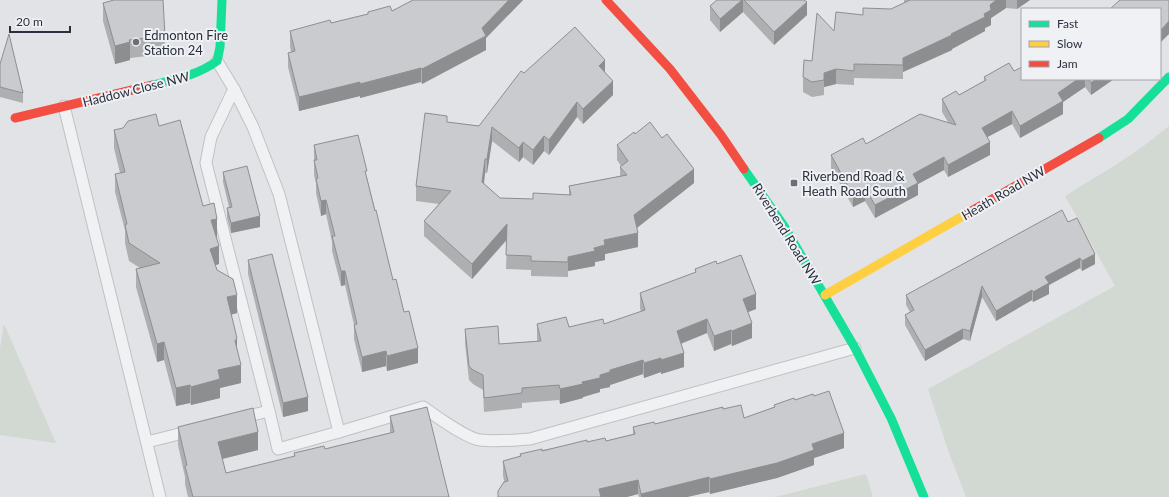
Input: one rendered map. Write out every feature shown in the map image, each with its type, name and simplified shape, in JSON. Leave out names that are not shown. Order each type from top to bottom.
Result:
[{"type":"street","points":[[217,61],[220,47],[222,0]]},
{"type":"street","name":"Riverbend Road NW","points":[[606,0],[670,69],[721,135],[771,205],[855,348],[891,418],[924,497]]},
{"type":"street","name":"Haddow Close NW","points":[[15,118],[189,76],[209,67],[217,61]]},
{"type":"street","name":"Heath Road NW","points":[[825,295],[1094,141],[1128,119],[1169,77]]},
{"type":"lane","points":[[217,61],[234,89],[253,127],[279,194],[340,432]]},
{"type":"lane","points":[[234,89],[210,137],[206,163],[278,449],[423,407],[454,427],[478,440],[530,439],[855,348]]},
{"type":"lane","points":[[64,106],[160,497]]},
{"type":"lane","points":[[230,420],[269,411]]},
{"type":"lane","points":[[147,442],[200,428]]},
{"type":"shaded area","points":[[1169,126],[1169,497],[966,497],[949,453],[928,389],[1115,286],[1065,196],[1131,154]]},
{"type":"shaded area","points":[[4,324],[56,443],[0,435],[0,348]]},
{"type":"shaded area","points":[[866,474],[873,497],[775,497]]},
{"type":"building","name":"Edmonton Fire Station 24","points":[[114,0],[163,0],[165,36],[129,40],[130,42],[115,46],[103,3]]},
{"type":"building","points":[[413,0],[509,0],[482,28],[486,36],[422,69],[299,97],[288,53],[295,51],[290,31],[330,20],[331,23],[368,14],[368,12],[390,6],[392,11]]},
{"type":"building","points":[[717,0],[742,0],[720,19],[710,6]]},
{"type":"building","points":[[744,0],[804,0],[807,2],[774,32]]},
{"type":"building","points":[[910,0],[996,0],[990,5],[991,10],[984,14],[985,17],[951,34],[952,35],[903,58],[903,65],[854,64],[854,71],[836,69],[824,73],[824,80],[812,82],[803,77],[804,60],[812,61],[817,13],[834,31],[836,12],[863,15],[863,8],[891,9]]},
{"type":"building","points":[[1120,0],[1169,0],[1169,21],[1161,30],[1161,8],[1111,8]]},
{"type":"building","points":[[575,27],[605,60],[599,66],[613,81],[583,109],[577,102],[549,140],[544,136],[533,150],[523,142],[519,148],[492,127],[482,182],[500,198],[533,199],[533,193],[571,195],[569,186],[627,175],[620,167],[628,161],[617,145],[634,132],[635,134],[650,122],[662,138],[667,134],[694,169],[634,215],[638,233],[604,240],[605,245],[594,248],[595,251],[568,257],[568,262],[531,261],[531,256],[506,255],[507,224],[472,264],[424,221],[451,191],[416,186],[425,113],[447,116],[447,122],[479,126],[521,71],[524,73]]},
{"type":"building","points":[[9,34],[23,93],[0,87],[0,64]]},
{"type":"building","points":[[1009,63],[1014,71],[1021,68],[1021,80],[1077,80],[1058,93],[1063,101],[1020,126],[1012,111],[982,128],[990,142],[948,165],[944,157],[913,174],[918,183],[875,205],[865,188],[853,195],[831,155],[863,138],[866,144],[920,114],[956,125],[942,99],[956,91],[959,95],[986,80],[984,77]]},
{"type":"building","points":[[156,114],[159,126],[180,120],[203,206],[214,203],[217,219],[211,220],[219,246],[210,249],[217,270],[233,279],[237,295],[227,297],[237,338],[235,341],[241,365],[218,370],[220,379],[191,387],[190,385],[176,388],[164,342],[157,344],[136,269],[160,263],[129,243],[125,225],[127,224],[115,174],[125,172],[114,130],[123,128],[128,121]]},
{"type":"building","points":[[358,135],[367,171],[365,171],[393,280],[396,279],[404,312],[409,311],[418,348],[387,356],[386,351],[362,357],[354,325],[357,324],[345,271],[341,271],[332,236],[335,236],[326,200],[321,201],[316,179],[318,178],[314,160],[317,160],[314,145]]},
{"type":"building","points":[[247,166],[260,216],[231,223],[227,208],[232,207],[223,172]]},
{"type":"building","points":[[1062,210],[1068,222],[1077,218],[1095,254],[1082,261],[1080,258],[1045,277],[1049,283],[1033,292],[1032,290],[996,311],[982,286],[970,331],[963,329],[925,350],[905,315],[914,310],[906,295]]},
{"type":"building","points":[[272,254],[308,397],[283,403],[248,260]]},
{"type":"building","points":[[741,255],[756,294],[743,299],[752,323],[714,336],[707,319],[677,331],[684,353],[661,360],[661,358],[644,363],[643,360],[610,370],[610,372],[600,375],[600,378],[582,382],[583,384],[560,389],[559,385],[522,388],[522,393],[484,398],[483,375],[473,370],[469,366],[465,329],[498,326],[499,344],[541,341],[537,324],[566,317],[569,327],[603,319],[604,324],[645,310],[640,293],[696,272],[695,269],[716,261],[717,264]]},
{"type":"building","points":[[829,391],[844,433],[812,444],[814,450],[777,463],[710,479],[709,477],[641,494],[638,480],[599,489],[601,497],[498,497],[498,491],[504,482],[508,481],[503,461],[521,456],[520,454],[542,449],[542,451],[587,440],[587,442],[605,438],[606,441],[635,434],[633,427],[654,422],[655,424],[723,407],[723,409],[741,405],[744,418],[775,407],[774,405],[794,398],[795,400]]},
{"type":"building","points":[[427,407],[449,497],[193,497],[185,466],[187,465],[178,427],[253,408],[258,432],[218,442],[226,473],[295,456],[294,453],[324,446],[325,449],[394,432],[390,416]]},
{"type":"traffic: fast","points":[[153,85],[194,73],[217,61],[220,47],[222,0]]},
{"type":"traffic: fast","points":[[1099,138],[1128,119],[1169,77]]},
{"type":"traffic: fast","points":[[744,169],[784,226],[855,348],[891,418],[924,497]]},
{"type":"traffic: slow","points":[[825,295],[968,213]]},
{"type":"traffic: jam","points":[[606,0],[670,69],[721,135],[744,169]]},
{"type":"traffic: jam","points":[[15,118],[153,85]]},
{"type":"traffic: jam","points":[[968,213],[1099,138]]},
{"type":"place","name":"Edmonton Fire Station 24","points":[[136,42]]},
{"type":"place","name":"Riverbend Road & Heath Road South","points":[[794,183]]}]
